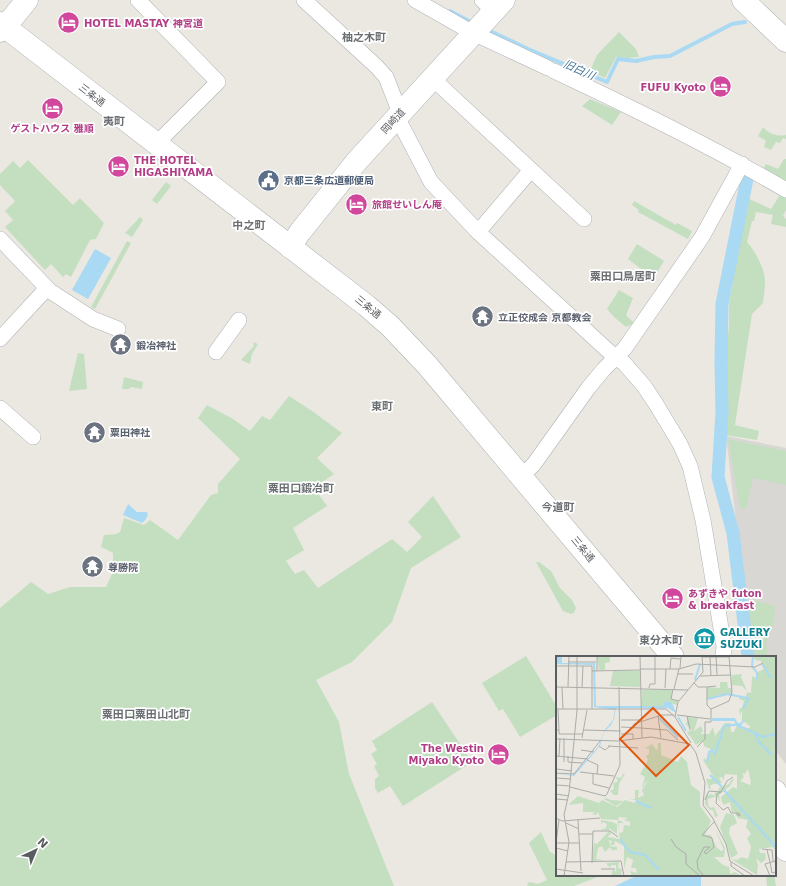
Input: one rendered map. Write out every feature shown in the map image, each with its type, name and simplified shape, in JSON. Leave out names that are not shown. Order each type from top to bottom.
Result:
[{"type":"main road","points":[[2,27],[27,0]]},
{"type":"main road","points":[[743,0],[786,41]]},
{"type":"main road","name":"岡崎道","points":[[290,247],[300,232],[357,161],[473,33],[493,4]]},
{"type":"main road","name":"三条通","points":[[2,27],[367,306],[390,326],[427,365],[522,476],[672,656]]},
{"type":"main road","points":[[776,776],[786,794]]},
{"type":"main road","points":[[776,793],[786,814]]},
{"type":"main road","points":[[776,824],[786,850]]},
{"type":"street","points":[[138,0],[218,82],[156,144]]},
{"type":"street","points":[[304,0],[386,77],[398,115],[431,182],[478,232],[624,363],[656,404],[680,444],[690,466],[703,520],[724,646],[723,656]]},
{"type":"street","points":[[415,0],[473,33],[639,110],[742,164],[786,190]]},
{"type":"street","points":[[432,78],[530,171],[584,219]]},
{"type":"street","points":[[522,476],[534,464],[589,387],[625,348],[702,237],[742,164]]},
{"type":"street","points":[[478,232],[530,171]]},
{"type":"street","points":[[0,239],[47,288],[93,319],[118,329]]},
{"type":"street","points":[[0,339],[47,288]]},
{"type":"street","points":[[216,352],[239,320]]},
{"type":"street","points":[[0,408],[33,437]]},
{"type":"shaded area","points":[[726,436],[786,448],[786,764],[776,751],[776,656],[752,656]]},
{"type":"green space","points":[[619,32],[636,49],[639,57],[616,57],[605,78],[590,71],[597,55]]},
{"type":"green space","points":[[590,99],[621,112],[612,125],[582,106]]},
{"type":"green space","points":[[763,127],[774,134],[780,136],[786,135],[786,139],[783,138],[780,143],[776,142],[771,150],[764,147],[766,141],[758,136]]},
{"type":"green space","points":[[784,159],[786,159],[786,180],[784,183],[762,171],[766,164],[778,169]]},
{"type":"green space","points":[[28,160],[73,205],[80,198],[104,223],[96,239],[90,240],[71,277],[66,274],[63,277],[51,264],[45,270],[5,227],[13,220],[5,211],[15,201],[0,185],[0,174],[13,161],[20,168]]},
{"type":"green space","points":[[166,182],[171,186],[157,204],[152,200]]},
{"type":"green space","points":[[780,195],[786,198],[786,210],[783,216],[786,219],[786,227],[771,224],[773,215],[756,212],[754,221],[752,221],[747,242],[761,265],[765,285],[763,303],[752,314],[735,425],[759,431],[757,440],[725,435],[726,390],[724,378],[729,326],[729,303],[742,212],[747,198],[771,209]]},
{"type":"green space","points":[[634,201],[676,225],[677,223],[692,231],[688,239],[638,212],[639,210],[632,205]]},
{"type":"green space","points":[[140,217],[143,220],[132,237],[125,233]]},
{"type":"green space","points":[[127,241],[131,243],[95,309],[91,307]]},
{"type":"green space","points":[[637,244],[664,261],[655,276],[645,272],[628,259]]},
{"type":"green space","points":[[619,290],[633,298],[626,315],[634,323],[626,327],[607,309]]},
{"type":"green space","points":[[253,342],[258,344],[252,354],[250,364],[241,360],[254,346]]},
{"type":"green space","points":[[78,353],[84,354],[87,389],[69,391]]},
{"type":"green space","points":[[124,377],[143,382],[142,389],[131,387],[129,389],[122,389]]},
{"type":"green space","points":[[289,396],[342,433],[317,458],[334,474],[314,488],[327,506],[293,528],[304,550],[286,561],[295,574],[304,570],[318,588],[392,539],[407,552],[422,537],[408,522],[433,496],[461,537],[411,568],[392,622],[352,662],[316,680],[339,722],[349,774],[394,886],[0,886],[0,608],[31,582],[48,594],[70,587],[106,587],[113,572],[113,553],[101,547],[104,535],[116,534],[120,532],[124,518],[144,525],[150,520],[178,540],[211,495],[218,493],[218,484],[240,459],[198,418],[207,405],[233,419],[250,431],[262,416],[270,420]]},
{"type":"green space","points":[[728,439],[786,451],[786,485],[753,478],[746,509],[740,508]]},
{"type":"green space","points":[[536,562],[539,562],[551,571],[560,588],[572,600],[576,608],[574,613],[571,614],[563,611]]},
{"type":"green space","points":[[752,600],[775,606],[774,622],[766,643],[768,656],[755,656],[748,602]]},
{"type":"green space","points":[[526,656],[556,705],[556,716],[520,737],[503,709],[499,711],[482,683]]},
{"type":"green space","points":[[432,702],[472,762],[403,806],[390,786],[378,793],[375,788],[375,779],[379,776],[374,766],[377,764],[371,754],[377,750],[372,741]]},
{"type":"green space","points":[[541,832],[550,852],[556,855],[556,876],[600,876],[574,886],[527,886],[529,882],[538,884],[547,880],[529,843]]},
{"type":"green space","points":[[766,876],[774,876],[776,886],[767,886]]},
{"type":"water","points":[[95,249],[111,258],[88,299],[72,290]]},
{"type":"water","points":[[128,504],[137,512],[147,512],[148,515],[145,521],[142,523],[123,515]]},
{"type":"water","points":[[636,876],[701,876],[701,886],[615,886]]},
{"type":"waterway","name":"旧白川","points":[[450,11],[471,22]]},
{"type":"waterway","name":"旧白川","points":[[492,32],[528,49],[607,82],[618,59],[636,61],[654,57],[670,56],[732,24],[745,22]]},
{"type":"waterway","points":[[748,174],[722,304],[722,412],[718,477],[733,533],[748,656]]},
{"type":"place","name":"HOTEL MASTAY 神宮道","points":[[69,23]]},
{"type":"place","name":"FUFU Kyoto","points":[[721,87]]},
{"type":"place","name":"ゲストハウス 雅順","points":[[52,108]]},
{"type":"place","name":"THE HOTEL HIGASHIYAMA","points":[[118,166]]},
{"type":"place","name":"京都三条広道郵便局","points":[[269,180]]},
{"type":"place","name":"旅館せいしん庵","points":[[356,204]]},
{"type":"place","name":"立正佼成会 京都教会","points":[[482,317]]},
{"type":"place","name":"鍛冶神社","points":[[121,345]]},
{"type":"place","name":"粟田神社","points":[[95,432]]},
{"type":"place","name":"尊勝院","points":[[93,567]]},
{"type":"place","name":"あずきや futon & breakfast","points":[[673,599]]},
{"type":"place","name":"GALLERY SUZUKI","points":[[705,638]]},
{"type":"place","name":"The Westin Miyako Kyoto","points":[[499,754]]},
{"type":"district","name":"柚之木町","points":[[364,37]]},
{"type":"district","name":"夷町","points":[[114,121]]},
{"type":"district","name":"中之町","points":[[249,225]]},
{"type":"district","name":"粟田口鳥居町","points":[[623,276]]},
{"type":"district","name":"東町","points":[[382,406]]},
{"type":"district","name":"粟田口鍛冶町","points":[[301,488]]},
{"type":"district","name":"今道町","points":[[558,507]]},
{"type":"district","name":"東分木町","points":[[661,640]]},
{"type":"district","name":"粟田口粟田山北町","points":[[146,714]]}]
